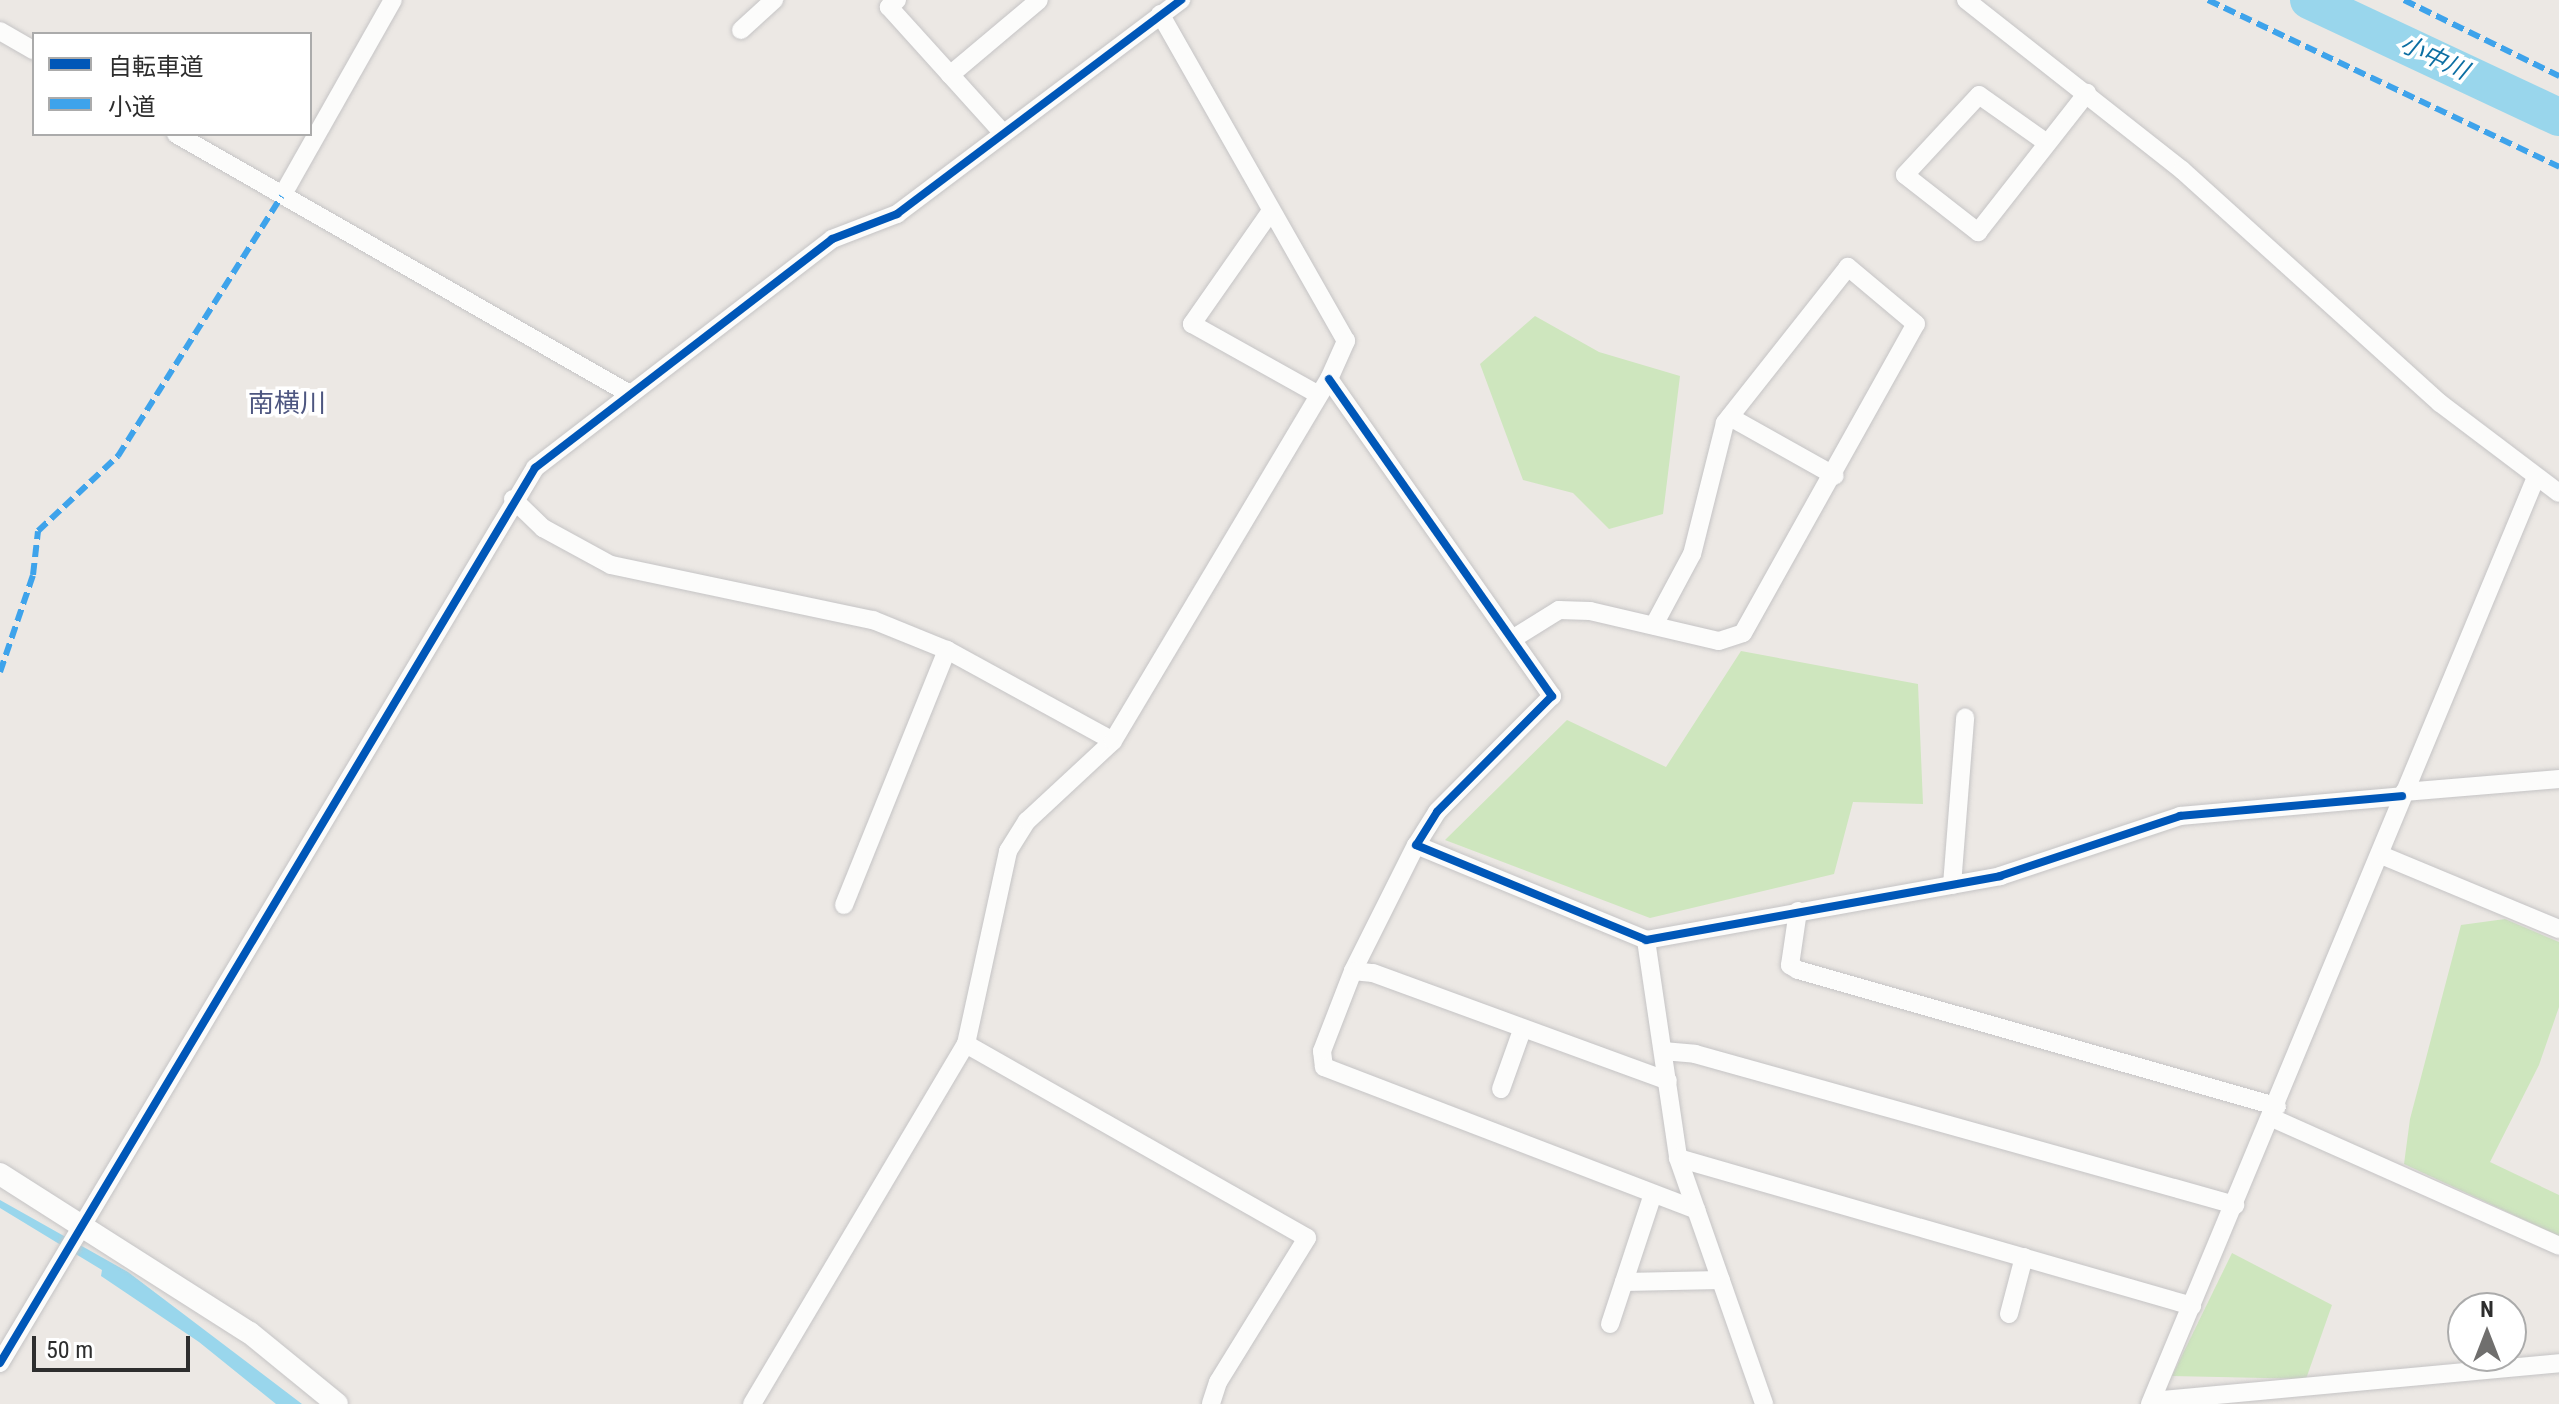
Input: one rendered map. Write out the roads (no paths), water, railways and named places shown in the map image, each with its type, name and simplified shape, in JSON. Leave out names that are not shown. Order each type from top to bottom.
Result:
[{"type":"street","points":[[282,196],[393,0]]},
{"type":"street","points":[[741,30],[774,0]]},
{"type":"street","points":[[897,0],[889,7],[1003,133]]},
{"type":"street","points":[[950,75],[1039,0]]},
{"type":"street","points":[[0,1363],[513,499],[535,468],[628,393],[832,239],[897,214],[1181,0]]},
{"type":"street","points":[[1966,0],[2087,93],[2265,242],[2440,403],[2559,493]]},
{"type":"street","points":[[752,1404],[966,1044],[1008,851],[1027,821],[1113,741],[1324,387],[1346,341],[1160,14]]},
{"type":"street","points":[[0,31],[32,50]]},
{"type":"street","points":[[2047,143],[1979,95],[1905,175],[1978,232],[2087,93]]},
{"type":"street","points":[[179,136],[628,393]]},
{"type":"street","points":[[1271,211],[1192,324],[1324,387],[1514,638],[1552,696],[1437,812],[1416,845],[1353,971],[1322,1051],[1324,1067],[1696,1210]]},
{"type":"street","points":[[1514,638],[1559,610],[1590,611],[1719,641],[1743,633],[1835,476],[1916,324],[1848,267],[1730,417],[1692,554],[1654,625]]},
{"type":"street","points":[[1730,417],[1835,476]]},
{"type":"street","points":[[2536,477],[2403,794],[2275,1112],[2151,1403],[2559,1363]]},
{"type":"street","points":[[513,499],[543,528],[611,565],[873,620],[947,650],[1113,741]]},
{"type":"street","points":[[844,905],[947,650]]},
{"type":"street","points":[[1952,885],[1965,718]]},
{"type":"street","points":[[1416,845],[1646,940],[1952,885],[2049,861],[2180,816],[2559,779]]},
{"type":"street","points":[[2381,855],[2559,929]]},
{"type":"street","points":[[1798,911],[1790,965],[1798,970],[2275,1112],[2559,1246]]},
{"type":"street","points":[[1646,940],[1678,1158],[1764,1404]]},
{"type":"street","points":[[1353,971],[1373,973],[1668,1081]]},
{"type":"street","points":[[1501,1089],[1522,1030]]},
{"type":"street","points":[[966,1044],[1307,1238],[1218,1382],[1211,1404]]},
{"type":"street","points":[[1663,1051],[1695,1054],[2235,1205]]},
{"type":"street","points":[[1678,1158],[2192,1306]]},
{"type":"street","points":[[0,1174],[81,1222],[250,1333],[337,1404]]},
{"type":"street","points":[[1610,1324],[1653,1194]]},
{"type":"street","points":[[2009,1314],[2024,1257]]},
{"type":"street","points":[[1624,1282],[1721,1280]]},
{"type":"water","points":[[0,1200],[128,1272],[302,1404],[276,1404],[199,1342],[101,1276],[102,1270],[0,1208]]},
{"type":"waterway","name":"小中川","points":[[2309,0],[2559,117]]},
{"type":"district","name":"南横川","points":[[287,404]]}]
